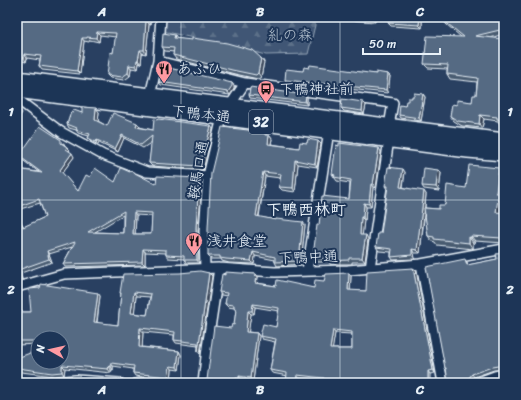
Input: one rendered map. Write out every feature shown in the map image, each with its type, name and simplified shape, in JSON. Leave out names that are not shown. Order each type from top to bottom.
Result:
[{"type":"main road","name":"下鴨本通","points":[[17,79],[150,102],[389,133],[468,150],[504,153]]},
{"type":"main road","name":"下鴨本通","points":[[17,90],[150,102]]},
{"type":"main road","name":"下鴨本通","points":[[226,112],[329,131],[504,140]]},
{"type":"street","points":[[150,102],[158,61],[161,17]]},
{"type":"street","points":[[158,61],[245,83],[393,103],[370,268]]},
{"type":"street","name":"鞍馬口通","points":[[205,269],[204,231],[208,176],[226,112],[245,83]]},
{"type":"street","points":[[17,99],[62,132],[103,155],[147,172],[208,176]]},
{"type":"street","points":[[307,271],[329,131]]},
{"type":"street","name":"下鴨中通","points":[[17,287],[64,274],[219,268],[275,272],[370,268],[421,264],[504,249]]},
{"type":"street","points":[[421,264],[443,383]]},
{"type":"street","points":[[203,383],[219,268]]},
{"type":"street","points":[[476,383],[504,374]]},
{"type":"street","points":[[44,383],[76,380],[119,383]]},
{"type":"green space","name":"糺の森","points":[[163,17],[317,17],[308,54],[266,55],[163,31]]},
{"type":"building","points":[[17,17],[148,17],[149,20],[146,20],[144,50],[140,50],[136,66],[129,65],[128,73],[122,77],[107,75],[110,52],[113,53],[116,33],[97,32],[96,38],[82,38],[77,71],[39,66],[41,56],[24,54],[24,58],[17,57]]},
{"type":"building","points":[[349,17],[372,17],[372,18]]},
{"type":"building","points":[[389,17],[420,17],[419,25],[388,23]]},
{"type":"building","points":[[445,17],[504,17],[504,29],[475,36],[504,39],[504,120],[497,119],[497,117],[480,115],[479,124],[458,121],[450,116],[452,104],[457,105],[457,100],[472,102],[473,95],[476,95],[478,78],[447,74],[448,65],[424,64],[427,36],[464,37],[443,20]]},
{"type":"building","points":[[163,33],[175,35],[174,38],[192,40],[192,38],[227,43],[252,50],[261,58],[258,73],[256,75],[232,70],[173,55],[174,48],[162,47]]},
{"type":"building","points":[[310,65],[376,74],[376,72],[388,74],[386,90],[285,80],[286,69],[303,71],[304,67],[309,68]]},
{"type":"building","points":[[161,66],[232,83],[232,86],[228,92],[159,82]]},
{"type":"building","points":[[250,87],[306,95],[305,102],[249,95]]},
{"type":"building","points":[[414,93],[423,94],[419,118],[399,115],[400,105],[405,106],[408,98],[412,98]]},
{"type":"building","points":[[342,99],[363,102],[362,111],[341,108]]},
{"type":"building","points":[[82,107],[96,108],[95,120],[107,126],[113,113],[137,123],[136,127],[153,130],[154,119],[211,126],[201,166],[149,163],[152,136],[141,145],[122,135],[115,149],[97,140],[96,142],[88,138],[90,134],[76,130],[77,128],[67,124],[71,112],[73,113],[74,110],[82,113]]},
{"type":"building","points":[[40,126],[61,140],[61,143],[67,147],[66,149],[72,153],[60,170],[78,191],[86,175],[90,177],[95,168],[115,182],[121,168],[130,172],[131,171],[156,184],[157,176],[199,178],[196,228],[197,260],[184,260],[184,256],[166,255],[166,250],[143,249],[142,262],[63,264],[75,242],[47,251],[49,259],[18,270],[19,276],[17,277],[17,216],[23,227],[45,217],[39,199],[17,207],[17,169],[42,173],[19,156]],"holes":[[[124,211],[123,233],[88,232]],[[134,212],[152,213],[151,234],[133,234]]]},
{"type":"building","points":[[222,127],[265,132],[265,135],[269,135],[268,144],[299,148],[300,142],[307,143],[308,139],[318,141],[315,164],[295,160],[293,188],[279,187],[281,174],[263,172],[256,216],[276,220],[303,222],[299,261],[275,262],[275,257],[253,252],[251,261],[226,259],[220,258],[220,256],[208,256],[211,173]]},
{"type":"building","points":[[339,143],[379,148],[373,184],[371,184],[369,204],[364,203],[363,217],[361,217],[360,235],[366,235],[362,258],[328,261],[328,259],[314,258],[314,248],[317,225],[319,225],[322,196],[349,199],[351,180],[334,177],[335,175],[332,174],[336,145],[339,146]]},
{"type":"building","points":[[469,165],[499,168],[496,193],[499,193],[496,212],[504,213],[504,239],[471,236],[471,238],[469,237],[469,243],[434,239],[434,237],[428,236],[424,208],[439,209],[439,205],[445,205],[447,185],[466,188]]},
{"type":"building","points":[[388,167],[403,169],[400,187],[424,191],[417,250],[412,249],[412,255],[391,257],[392,249],[376,247],[378,233],[381,233],[388,186],[385,186]]},
{"type":"building","points":[[424,168],[438,170],[436,187],[422,186]]},
{"type":"building","points":[[504,253],[504,365],[492,367],[472,374],[468,379],[469,383],[448,383],[426,267],[465,259],[467,265],[497,259],[496,254]]},
{"type":"building","points":[[413,268],[433,370],[428,371],[428,383],[323,383],[324,378],[297,375],[296,383],[286,383],[287,373],[270,370],[276,339],[260,336],[263,324],[276,327],[279,308],[253,304],[252,311],[248,311],[246,332],[257,333],[251,378],[239,376],[239,379],[236,378],[236,383],[223,383],[223,381],[207,380],[214,326],[231,328],[232,324],[234,325],[236,309],[234,308],[234,305],[225,304],[227,293],[219,292],[222,274],[225,275],[225,272],[256,274],[255,283],[276,286],[277,280],[314,288],[315,280],[324,281],[326,274],[349,273],[348,290],[366,291],[367,271]],"holes":[[[333,330],[352,332],[352,349],[330,349]]]},
{"type":"building","points":[[200,271],[209,273],[198,351],[198,343],[174,340],[175,332],[140,328],[139,347],[179,351],[177,367],[170,366],[168,377],[133,373],[134,366],[111,363],[111,367],[109,366],[108,369],[70,366],[70,330],[30,330],[30,341],[17,341],[17,312],[31,312],[29,289],[40,288],[41,284],[98,293],[94,322],[118,325],[123,274],[180,273]],"holes":[[[134,292],[151,294],[147,315],[131,313]]]},
{"type":"building","points":[[30,353],[30,370],[18,368],[17,358]]},
{"type":"building","points":[[32,370],[62,370],[62,372],[52,373]]},
{"type":"building","points":[[143,377],[144,383],[131,383],[132,379]]},
{"type":"place","name":"あふひ","points":[[164,84]]},
{"type":"place","name":"下鴨神社前","points":[[266,104]]},
{"type":"place","name":"浅井食堂","points":[[194,256]]},
{"type":"district","name":"下鴨西林町","points":[[306,209]]}]
